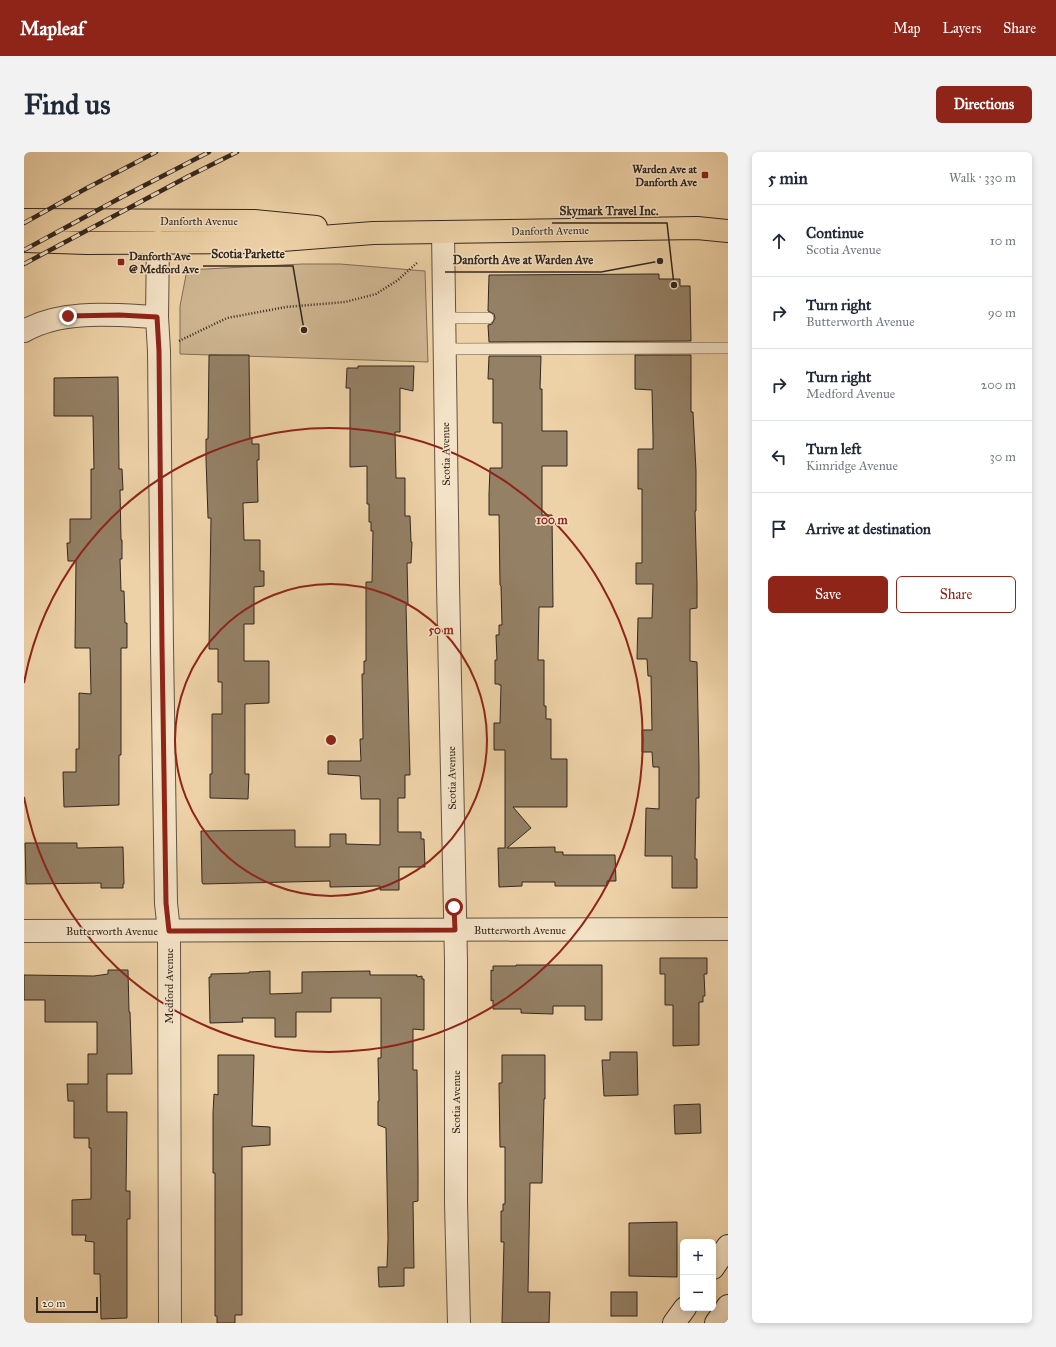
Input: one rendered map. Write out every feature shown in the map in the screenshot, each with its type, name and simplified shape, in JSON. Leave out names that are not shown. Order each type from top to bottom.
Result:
[{"type":"main road","name":"Danforth Avenue","points":[[24,220],[254,221],[373,233]]},
{"type":"main road","name":"Danforth Avenue","points":[[24,241],[256,242],[373,233],[697,228],[728,231]]},
{"type":"street","name":"Scotia Avenue","points":[[443,232],[455,930],[456,1203],[459,1323]]},
{"type":"street","name":"Medford Avenue","points":[[158,242],[157,317],[159,351],[162,654],[166,895],[169,931],[170,1323]]},
{"type":"street","points":[[24,331],[45,321],[68,316],[119,315],[157,317]]},
{"type":"street","name":"Butterworth Avenue","points":[[24,931],[728,929]]},
{"type":"street","points":[[716,1264],[728,1246]]},
{"type":"street","points":[[716,1323],[728,1306]]},
{"type":"street","points":[[674,1323],[683,1311]]},
{"type":"lane","points":[[444,318],[488,318]]},
{"type":"lane","points":[[444,357],[728,348]]},
{"type":"path","points":[[159,351],[228,318],[286,307],[345,302],[376,294],[398,280],[418,262]]},
{"type":"shaded area","points":[[302,264],[340,264],[425,271],[428,362],[180,354],[180,306],[187,270]]},
{"type":"building","points":[[659,274],[659,279],[680,279],[680,286],[690,286],[691,341],[489,342],[488,325],[492,324],[495,318],[494,314],[488,311],[489,275]]},
{"type":"building","points":[[209,355],[249,355],[250,438],[252,438],[252,444],[259,444],[259,460],[257,460],[258,502],[243,503],[244,540],[260,540],[260,571],[264,571],[264,586],[254,587],[254,624],[244,624],[244,661],[269,661],[269,703],[245,704],[245,774],[249,774],[248,799],[210,798],[210,774],[212,774],[212,714],[222,714],[222,682],[218,682],[218,649],[209,649],[211,518],[208,518],[206,439],[208,439]]},
{"type":"building","points":[[635,355],[691,355],[691,412],[693,412],[696,471],[695,511],[697,608],[690,609],[690,661],[697,662],[699,798],[696,798],[695,859],[697,859],[697,888],[672,888],[672,856],[645,856],[646,808],[659,809],[659,767],[653,767],[652,752],[642,752],[642,730],[652,730],[651,676],[648,676],[647,659],[637,659],[638,618],[652,618],[653,584],[636,584],[636,563],[642,563],[642,489],[638,489],[638,449],[653,449],[653,436],[652,390],[635,389]]},
{"type":"building","points":[[489,356],[541,356],[540,389],[542,389],[542,431],[567,431],[567,466],[542,466],[542,515],[552,515],[553,607],[539,607],[538,660],[544,660],[544,706],[546,706],[546,719],[551,719],[551,759],[567,759],[567,807],[513,807],[531,828],[507,848],[555,847],[555,852],[563,852],[563,855],[615,855],[616,881],[607,881],[607,886],[555,886],[555,882],[522,882],[522,886],[499,887],[498,848],[505,848],[505,750],[494,750],[494,723],[500,723],[501,685],[495,684],[495,660],[497,660],[496,635],[499,635],[499,625],[502,625],[499,515],[489,515],[489,494],[490,468],[502,468],[502,423],[493,423],[493,379],[488,379]]},
{"type":"building","points":[[358,366],[414,366],[413,391],[400,388],[400,432],[395,432],[396,478],[405,478],[405,516],[410,516],[412,542],[411,563],[407,563],[408,605],[406,605],[410,775],[405,775],[405,798],[398,798],[398,832],[421,832],[421,839],[424,839],[425,867],[399,867],[399,890],[380,890],[380,886],[330,887],[330,881],[203,884],[201,831],[295,830],[295,847],[330,847],[330,834],[346,834],[346,844],[380,845],[380,799],[361,799],[360,776],[328,774],[328,761],[361,761],[360,739],[363,739],[362,674],[364,674],[364,661],[366,661],[366,582],[372,582],[373,531],[371,531],[371,522],[369,522],[369,504],[367,504],[367,466],[350,467],[350,388],[346,388],[347,368],[358,368]]},
{"type":"building","points":[[118,377],[119,469],[122,469],[123,490],[120,490],[122,540],[122,559],[120,559],[121,591],[124,591],[125,623],[127,623],[127,648],[121,648],[121,755],[119,755],[119,805],[64,807],[63,772],[76,772],[76,749],[79,749],[79,693],[91,694],[90,648],[75,648],[76,561],[68,561],[67,543],[70,543],[70,519],[91,519],[91,469],[94,469],[93,416],[54,416],[54,378]]},
{"type":"building","points":[[25,843],[77,843],[77,848],[123,847],[123,888],[101,888],[101,883],[26,884]]},
{"type":"building","points":[[660,958],[707,958],[707,974],[704,974],[705,996],[703,996],[703,1002],[699,1002],[699,1045],[673,1046],[673,1005],[665,1005],[665,974],[660,974]]},
{"type":"building","points":[[602,965],[602,1020],[585,1020],[585,1006],[553,1006],[553,1014],[521,1013],[521,1009],[493,1009],[493,1000],[491,1001],[491,970],[493,971],[493,966]]},
{"type":"building","points":[[108,970],[128,970],[132,1074],[107,1074],[107,1112],[127,1112],[126,1191],[130,1191],[130,1219],[127,1219],[127,1318],[101,1319],[100,1274],[94,1274],[94,1242],[85,1241],[86,1235],[72,1235],[72,1200],[91,1199],[91,1148],[89,1148],[89,1138],[74,1138],[74,1101],[68,1101],[67,1084],[88,1084],[88,1054],[97,1054],[97,1022],[45,1022],[45,1000],[24,1000],[24,975],[94,976],[108,974]]},
{"type":"building","points":[[270,971],[270,994],[302,993],[302,972],[370,971],[370,975],[417,975],[417,977],[422,976],[422,979],[424,979],[424,1030],[413,1029],[413,1070],[417,1070],[418,1168],[418,1201],[413,1202],[414,1268],[404,1268],[404,1286],[379,1287],[378,1267],[387,1267],[388,1239],[386,1128],[378,1125],[378,1058],[381,1058],[381,998],[331,998],[331,1012],[296,1012],[296,1037],[275,1037],[275,1018],[242,1018],[243,1022],[210,1023],[209,977],[211,977],[211,974]]},
{"type":"building","points":[[610,1052],[637,1052],[638,1095],[604,1096],[602,1060],[610,1060]]},
{"type":"building","points":[[218,1055],[254,1055],[252,1126],[270,1127],[270,1145],[242,1147],[242,1315],[235,1315],[235,1323],[217,1323],[217,1316],[215,1316],[215,1173],[213,1173],[213,1113],[214,1094],[218,1095]]},
{"type":"building","points":[[502,1055],[545,1055],[542,1183],[530,1183],[528,1292],[550,1292],[549,1323],[502,1323],[504,1242],[501,1242],[501,1211],[503,1211],[503,1204],[505,1204],[505,1147],[500,1147],[499,1083],[502,1083]]},
{"type":"building","points":[[700,1104],[701,1133],[675,1134],[674,1105]]},
{"type":"building","points":[[677,1222],[677,1277],[629,1276],[629,1223]]},
{"type":"building","points":[[611,1292],[637,1292],[637,1316],[611,1316]]},
{"type":"railway","points":[[24,223],[156,152]]},
{"type":"railway","points":[[24,250],[209,152]]},
{"type":"railway","points":[[24,264],[237,152]]},
{"type":"place","name":"Warden Ave at Danforth Ave","points":[[705,175]]},
{"type":"place","name":"Danforth Ave at Warden Ave","points":[[660,261]]},
{"type":"place","name":"Danforth Ave @ Medford Ave","points":[[121,262]]},
{"type":"place","name":"Skymark Travel Inc.","points":[[674,285]]},
{"type":"place","name":"Scotia Parkette","points":[[304,330]]},
{"type":"route","points":[[68,316],[119,315],[157,317],[159,351],[166,903],[169,931],[455,930],[454,907]]}]
